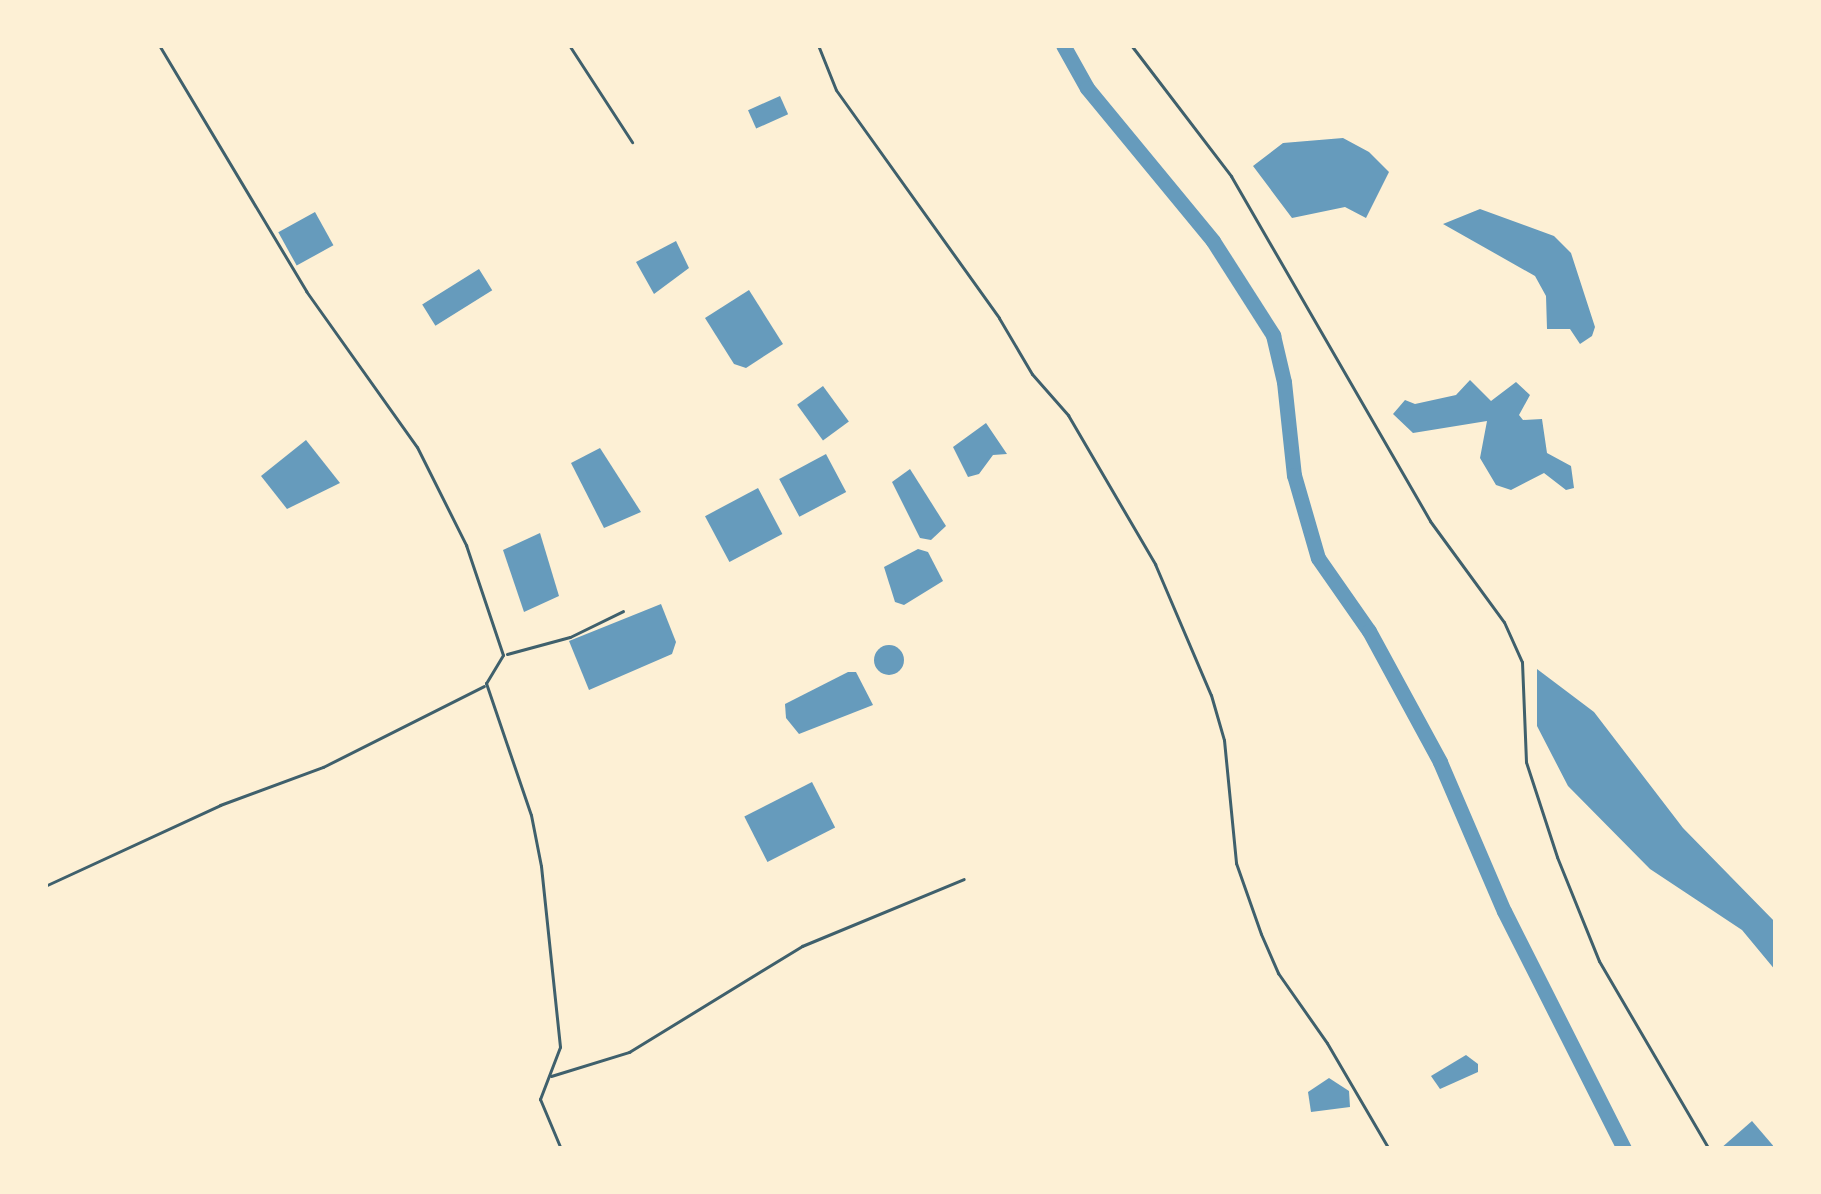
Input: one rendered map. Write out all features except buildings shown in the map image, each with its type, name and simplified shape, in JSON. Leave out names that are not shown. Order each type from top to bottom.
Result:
[{"type":"street","points":[[159,45],[306,291],[417,447],[466,545],[503,655]]},
{"type":"street","points":[[569,45],[632,142]]},
{"type":"street","points":[[818,45],[836,90],[999,318],[1031,374],[1068,415],[1155,564],[1218,718],[1236,863],[1261,934],[1278,973],[1327,1043],[1389,1149]]},
{"type":"street","points":[[1131,45],[1231,176],[1430,521],[1504,622],[1522,662],[1526,762],[1557,857],[1599,961],[1709,1149]]},
{"type":"street","points":[[45,886],[220,805],[378,742],[486,682],[503,655],[570,638],[623,611]]},
{"type":"street","points":[[486,682],[531,815],[542,866],[560,1046],[540,1099],[561,1149]]},
{"type":"street","points":[[548,1077],[629,1052],[802,946],[964,880]]},
{"type":"water","points":[[780,96],[788,114],[756,129],[748,110]]},
{"type":"water","points":[[1343,138],[1369,152],[1389,172],[1366,218],[1345,207],[1292,218],[1253,166],[1283,143]]},
{"type":"water","points":[[1480,209],[1554,236],[1571,253],[1595,327],[1592,336],[1580,344],[1570,329],[1547,329],[1546,296],[1535,276],[1443,224]]},
{"type":"water","points":[[315,212],[333,245],[297,266],[278,232]]},
{"type":"water","points":[[676,241],[689,268],[654,294],[636,262]]},
{"type":"water","points":[[479,269],[492,290],[435,326],[422,305]]},
{"type":"water","points":[[749,290],[783,344],[746,368],[734,364],[705,318]]},
{"type":"water","points":[[1470,380],[1491,401],[1516,382],[1530,395],[1519,415],[1523,420],[1542,419],[1547,453],[1571,466],[1574,488],[1566,490],[1544,473],[1511,490],[1496,485],[1480,458],[1487,421],[1413,433],[1393,414],[1405,400],[1415,404],[1456,395]]},
{"type":"water","points":[[823,386],[849,422],[823,440],[797,405]]},
{"type":"water","points":[[986,423],[1007,454],[993,455],[979,474],[968,477],[953,447]]},
{"type":"water","points":[[306,440],[340,483],[287,509],[261,476]]},
{"type":"water","points":[[600,448],[641,512],[604,528],[571,463]]},
{"type":"water","points":[[826,454],[846,492],[799,517],[779,479]]},
{"type":"water","points":[[910,469],[946,526],[931,540],[920,538],[892,482]]},
{"type":"water","points":[[758,488],[782,534],[729,562],[705,516]]},
{"type":"water","points":[[540,533],[559,596],[524,612],[503,550]]},
{"type":"water","points":[[918,549],[928,552],[943,581],[904,605],[895,602],[884,567]]},
{"type":"water","points":[[661,604],[676,642],[672,654],[589,690],[569,641]]},
{"type":"water","points":[[889,645],[900,649],[904,660],[900,671],[889,675],[878,671],[874,660],[878,649]]},
{"type":"water","points":[[1537,669],[1594,712],[1683,828],[1776,923],[1776,971],[1742,930],[1650,869],[1568,786],[1537,726]]},
{"type":"water","points":[[856,672],[873,705],[799,734],[786,718],[785,704]]},
{"type":"water","points":[[812,782],[835,827],[767,862],[744,817]]},
{"type":"water","points":[[1466,1055],[1478,1064],[1478,1072],[1440,1089],[1431,1076]]},
{"type":"water","points":[[1329,1078],[1349,1091],[1350,1107],[1311,1112],[1308,1092]]},
{"type":"water","points":[[1752,1121],[1776,1149],[1720,1149]]},
{"type":"waterway","points":[[1063,45],[1087,88],[1213,241],[1273,335],[1284,382],[1294,475],[1318,558],[1369,631],[1440,762],[1504,911],[1624,1149]]}]
